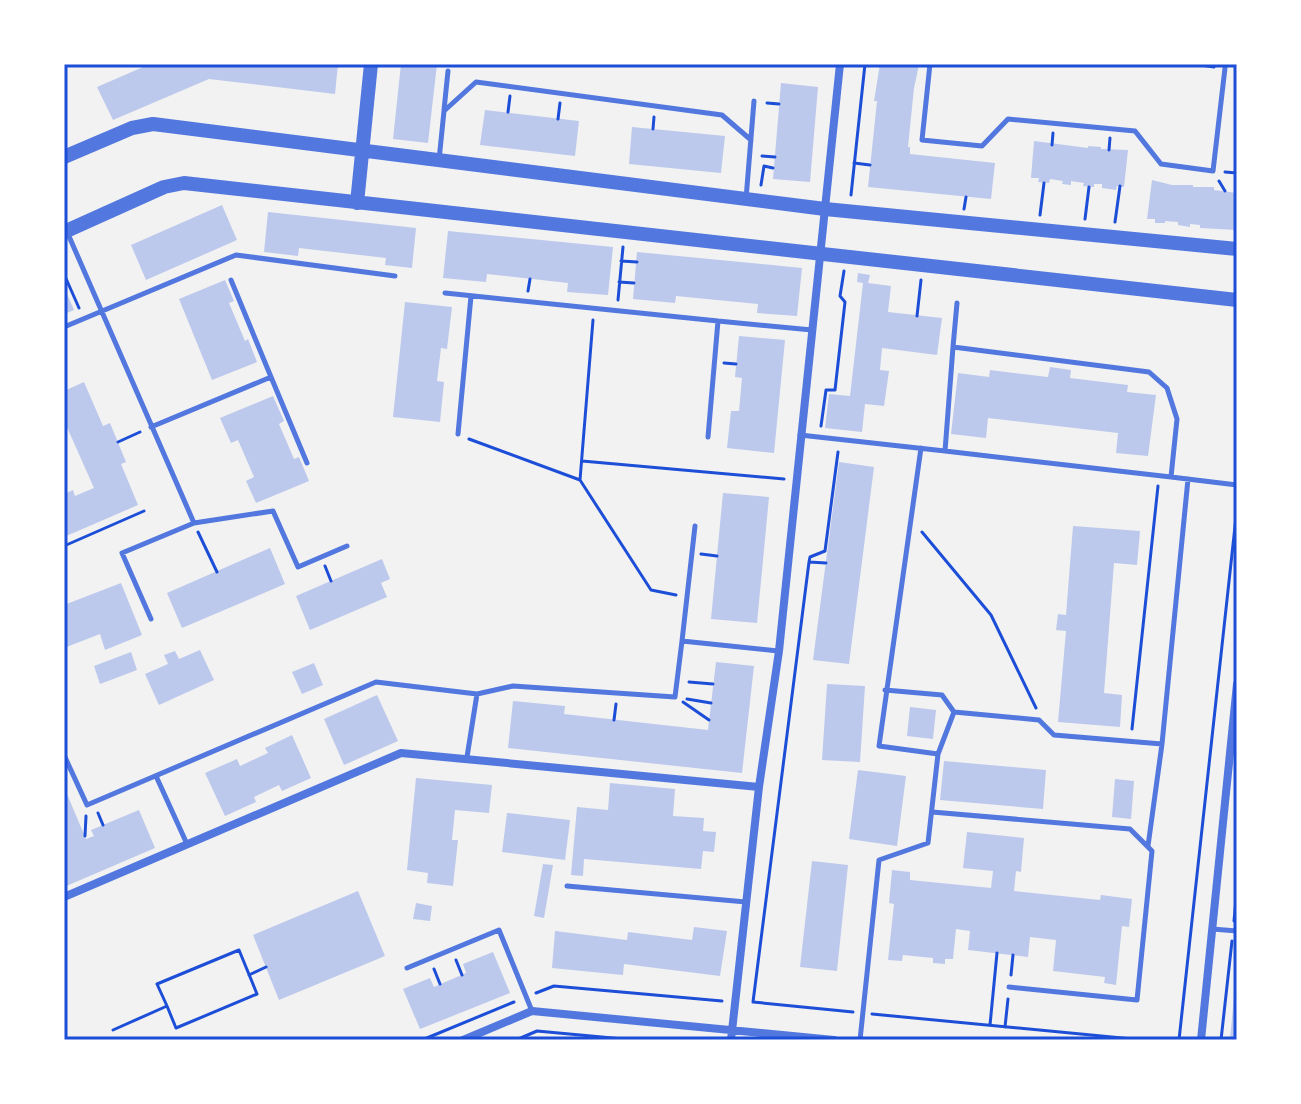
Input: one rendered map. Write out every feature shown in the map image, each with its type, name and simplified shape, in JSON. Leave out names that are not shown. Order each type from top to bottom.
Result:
[{"type":"street","points":[[357,203],[371,64]]},
{"type":"street","points":[[731,1040],[759,787],[779,651],[840,64]]},
{"type":"street","points":[[64,156],[132,128],[153,124],[746,200],[1237,249]]},
{"type":"street","points":[[65,230],[164,187],[184,183],[1237,300]]},
{"type":"street","points":[[1201,1040],[1237,684]]},
{"type":"street","points":[[64,897],[401,753],[759,787]]},
{"type":"street","points":[[463,1040],[532,1011],[834,1040]]},
{"type":"lane","points":[[930,64],[922,140],[982,146],[1008,119],[1135,131],[1161,164],[1213,171],[1225,68]]},
{"type":"lane","points":[[439,161],[448,71]]},
{"type":"lane","points":[[444,111],[476,82],[722,115],[751,140]]},
{"type":"lane","points":[[746,200],[754,101]]},
{"type":"lane","points":[[65,230],[194,523]]},
{"type":"lane","points":[[64,327],[236,255],[395,276]]},
{"type":"lane","points":[[231,280],[307,463]]},
{"type":"lane","points":[[445,293],[812,330]]},
{"type":"lane","points":[[458,434],[471,296]]},
{"type":"lane","points":[[945,451],[957,303]]},
{"type":"lane","points":[[708,437],[718,321]]},
{"type":"lane","points":[[953,347],[1149,372],[1167,388],[1177,419],[1171,477]]},
{"type":"lane","points":[[151,427],[271,377]]},
{"type":"lane","points":[[800,435],[1237,485]]},
{"type":"lane","points":[[921,448],[879,746],[938,754]]},
{"type":"lane","points":[[1148,847],[1162,744],[1188,479]]},
{"type":"lane","points":[[151,619],[122,553],[194,523],[273,511],[298,567],[347,546]]},
{"type":"lane","points":[[64,755],[87,805],[376,682],[477,694],[513,686],[675,697],[695,526]]},
{"type":"lane","points":[[682,641],[779,651]]},
{"type":"lane","points":[[885,690],[942,695],[954,712],[1039,720],[1054,735],[1162,744]]},
{"type":"lane","points":[[467,757],[477,694]]},
{"type":"lane","points":[[860,1040],[879,860],[928,843],[938,754],[954,712]]},
{"type":"lane","points":[[155,775],[187,844]]},
{"type":"lane","points":[[932,812],[1130,829],[1152,851],[1137,1000],[1009,987]]},
{"type":"lane","points":[[567,886],[746,902]]},
{"type":"lane","points":[[1212,929],[1235,931]]},
{"type":"lane","points":[[407,968],[499,930],[532,1011]]},
{"type":"path","points":[[850,198],[865,64]]},
{"type":"path","points":[[1194,64],[1225,68]]},
{"type":"path","points":[[854,163],[870,165]]},
{"type":"path","points":[[761,188],[764,166],[773,168]]},
{"type":"path","points":[[1040,217],[1044,183]]},
{"type":"path","points":[[1115,225],[1120,186]]},
{"type":"path","points":[[1084,222],[1089,187]]},
{"type":"path","points":[[964,209],[966,197]]},
{"type":"path","points":[[617,311],[623,240]]},
{"type":"path","points":[[621,261],[637,262]]},
{"type":"path","points":[[64,274],[84,319]]},
{"type":"path","points":[[917,316],[921,276]]},
{"type":"path","points":[[619,282],[634,283]]},
{"type":"path","points":[[580,480],[593,309]]},
{"type":"path","points":[[118,442],[151,427]]},
{"type":"path","points":[[458,434],[580,480],[651,590],[687,597]]},
{"type":"path","points":[[582,461],[784,479]]},
{"type":"path","points":[[1130,741],[1159,476]]},
{"type":"path","points":[[1179,1040],[1237,508]]},
{"type":"path","points":[[64,546],[144,511]]},
{"type":"path","points":[[911,519],[991,615],[1035,704],[1039,720]]},
{"type":"path","points":[[194,523],[217,572]]},
{"type":"path","points":[[809,562],[826,563]]},
{"type":"path","points":[[677,680],[713,684]]},
{"type":"path","points":[[614,720],[616,693]]},
{"type":"path","points":[[675,697],[711,703]]},
{"type":"path","points":[[675,697],[709,720]]},
{"type":"path","points":[[85,836],[87,805]]},
{"type":"path","points":[[1221,1040],[1235,931],[1237,889]]},
{"type":"path","points":[[239,950],[257,994],[176,1028],[167,1006],[157,984],[239,950]]},
{"type":"path","points":[[452,950],[462,975]]},
{"type":"path","points":[[990,1025],[997,953]]},
{"type":"path","points":[[430,959],[440,984]]},
{"type":"path","points":[[249,975],[266,967]]},
{"type":"path","points":[[422,1040],[554,986],[727,1001]]},
{"type":"path","points":[[113,1030],[167,1006]]},
{"type":"path","points":[[516,1040],[537,1031],[634,1040]]},
{"type":"building","points":[[150,64],[338,64],[335,94],[209,79],[113,120],[97,87]]},
{"type":"building","points":[[401,64],[437,64],[428,143],[393,139]]},
{"type":"building","points":[[880,64],[919,65],[908,147],[910,154],[995,163],[991,199],[868,187]]},
{"type":"building","points":[[781,83],[818,87],[810,182],[773,179]]},
{"type":"building","points":[[485,110],[579,121],[575,156],[480,145]]},
{"type":"building","points":[[632,127],[725,136],[721,173],[629,164]]},
{"type":"building","points":[[1034,141],[1128,150],[1124,187],[1117,186],[1116,190],[1102,188],[1102,184],[1083,186],[1084,183],[1071,181],[1071,185],[1050,179],[1049,183],[1038,182],[1039,178],[1031,178]]},
{"type":"building","points":[[1152,180],[1172,185],[1214,187],[1214,190],[1237,193],[1237,230],[1200,228],[1200,225],[1190,224],[1190,227],[1178,225],[1178,222],[1155,223],[1155,219],[1147,219]]},
{"type":"building","points":[[222,205],[237,240],[146,280],[131,245]]},
{"type":"building","points":[[268,212],[416,228],[412,268],[385,265],[386,258],[299,248],[298,256],[264,252]]},
{"type":"building","points":[[448,231],[613,247],[608,295],[567,292],[568,283],[487,274],[486,282],[443,278]]},
{"type":"building","points":[[637,252],[802,268],[797,316],[757,313],[758,304],[676,296],[675,303],[633,299]]},
{"type":"building","points":[[858,273],[870,275],[868,283],[891,286],[888,312],[942,318],[937,355],[882,348],[880,370],[889,371],[884,406],[865,404],[862,432],[825,428],[829,394],[850,396],[863,283],[857,282]]},
{"type":"building","points":[[225,280],[234,301],[229,303],[257,362],[212,380],[179,299]]},
{"type":"building","points":[[64,287],[74,310],[64,314]]},
{"type":"building","points":[[405,302],[452,307],[447,349],[441,348],[437,381],[444,382],[440,422],[393,417]]},
{"type":"building","points":[[739,336],[785,340],[774,453],[727,448],[731,411],[739,411],[742,378],[735,377]]},
{"type":"building","points":[[1050,367],[1071,370],[1070,378],[1128,385],[1127,392],[1156,395],[1148,456],[1116,453],[1118,433],[988,418],[986,438],[951,434],[958,373],[989,377],[990,370],[1048,377]]},
{"type":"building","points":[[84,382],[103,426],[110,423],[126,462],[121,464],[138,505],[64,537],[64,494],[73,490],[75,496],[94,488],[64,426],[64,391]]},
{"type":"building","points":[[273,396],[284,421],[279,424],[294,459],[299,457],[309,481],[256,503],[246,481],[254,477],[238,440],[231,443],[220,418]]},
{"type":"building","points":[[839,462],[874,467],[849,664],[813,660]]},
{"type":"building","points":[[723,493],[769,497],[757,623],[711,619]]},
{"type":"building","points":[[1073,526],[1140,531],[1137,565],[1114,563],[1104,693],[1122,695],[1120,727],[1058,722],[1066,631],[1056,630],[1058,614],[1066,615]]},
{"type":"building","points":[[270,548],[285,584],[182,628],[167,593]]},
{"type":"building","points":[[382,559],[390,579],[381,583],[387,597],[310,630],[296,596]]},
{"type":"building","points":[[121,583],[142,635],[105,650],[100,634],[64,648],[64,605]]},
{"type":"building","points":[[200,650],[214,680],[159,705],[145,674],[168,664],[164,655],[175,651],[179,659]]},
{"type":"building","points":[[131,652],[137,670],[100,684],[94,666]]},
{"type":"building","points":[[716,662],[754,666],[742,773],[508,748],[513,701],[565,706],[564,714],[708,730]]},
{"type":"building","points":[[314,663],[323,685],[302,694],[292,672]]},
{"type":"building","points":[[827,684],[865,686],[860,762],[822,760]]},
{"type":"building","points":[[377,695],[398,741],[344,765],[324,719]]},
{"type":"building","points":[[910,707],[936,710],[933,739],[907,736]]},
{"type":"building","points":[[292,735],[311,778],[282,791],[279,785],[254,797],[256,802],[225,816],[205,773],[237,759],[240,766],[268,753],[265,748]]},
{"type":"building","points":[[944,761],[1046,770],[1043,809],[940,800]]},
{"type":"building","points":[[858,770],[906,776],[897,846],[849,839]]},
{"type":"building","points":[[416,778],[492,785],[489,813],[455,810],[452,840],[458,840],[453,886],[427,883],[428,873],[407,870]]},
{"type":"building","points":[[1115,779],[1134,781],[1131,819],[1112,817]]},
{"type":"building","points":[[610,783],[675,789],[673,816],[704,818],[703,831],[716,832],[714,852],[703,851],[701,869],[584,859],[583,876],[571,875],[577,807],[608,810]]},
{"type":"building","points":[[64,787],[86,839],[94,836],[91,830],[139,810],[155,848],[64,887]]},
{"type":"building","points":[[507,813],[570,820],[565,860],[502,852]]},
{"type":"building","points":[[967,832],[1024,838],[1021,872],[1016,871],[1014,891],[1100,900],[1101,895],[1132,899],[1129,927],[1122,926],[1116,985],[1104,983],[1105,977],[1053,971],[1056,940],[1030,937],[1028,957],[968,950],[970,931],[956,929],[953,959],[945,959],[945,964],[933,963],[933,958],[903,955],[902,961],[888,960],[894,904],[889,903],[892,870],[910,872],[910,880],[991,888],[993,871],[963,868]]},
{"type":"building","points":[[812,861],[848,865],[837,971],[800,967]]},
{"type":"building","points":[[543,864],[553,865],[544,918],[534,916]]},
{"type":"building","points":[[358,891],[385,956],[279,1000],[253,935]]},
{"type":"building","points":[[416,903],[432,906],[430,921],[413,919]]},
{"type":"building","points":[[694,927],[727,931],[720,976],[624,964],[623,975],[552,968],[555,931],[627,940],[628,932],[692,940]]},
{"type":"building","points":[[493,952],[510,993],[420,1029],[403,989],[430,978],[434,987],[466,973],[463,964]]},
{"type":"building","points":[[1235,985],[1237,1040],[1230,1040]]}]
